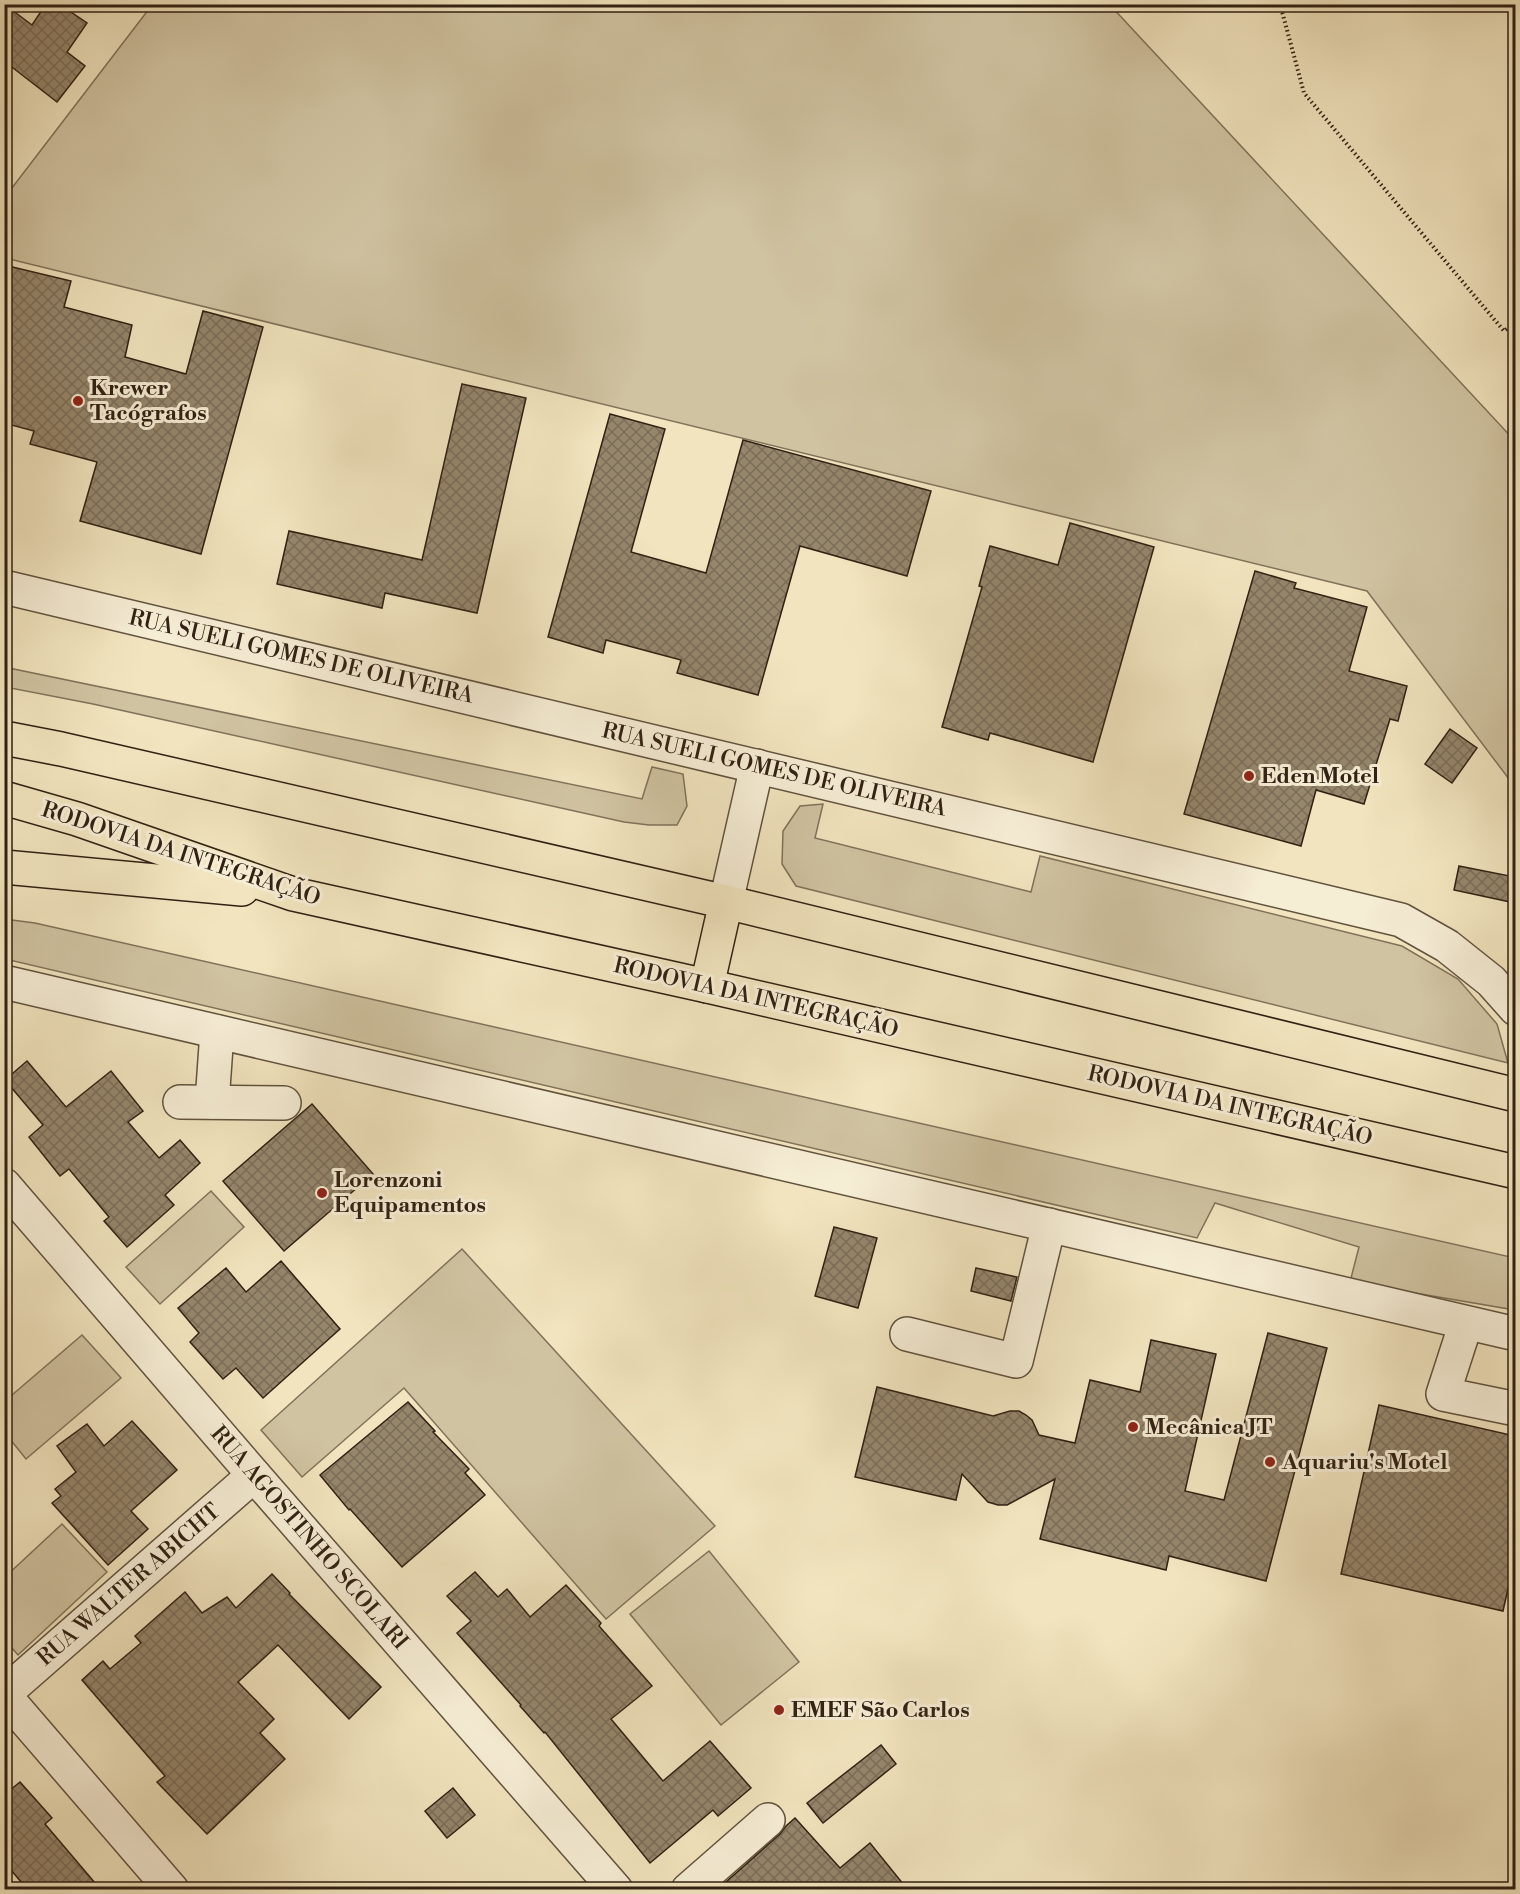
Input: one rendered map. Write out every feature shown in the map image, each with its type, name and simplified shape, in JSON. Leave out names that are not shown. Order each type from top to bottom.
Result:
[{"type":"highway","points":[[4,738],[61,749],[726,902],[1515,1095]]},
{"type":"highway","name":"RODOVIA DA INTEGRAÇÃO","points":[[4,798],[76,819],[293,894],[707,986],[1515,1172]]},
{"type":"highway","points":[[4,867],[293,894]]},
{"type":"highway","points":[[707,986],[726,902]]},
{"type":"street","name":"RUA SUELI GOMES DE OLIVEIRA","points":[[4,587],[1401,921],[1447,946],[1491,981],[1515,1009]]},
{"type":"street","points":[[726,902],[757,766]]},
{"type":"street","points":[[4,982],[1515,1334]]},
{"type":"street","points":[[212,1102],[217,1032]]},
{"type":"street","points":[[180,1102],[284,1103]]},
{"type":"street","name":"RUA AGOSTINHO SCOLARI","points":[[4,1185],[616,1890]]},
{"type":"street","points":[[907,1334],[1016,1361],[1049,1225]]},
{"type":"street","points":[[1466,1323],[1443,1394],[1515,1409]]},
{"type":"street","name":"RUA WALTER ABICHT","points":[[4,1694],[254,1475]]},
{"type":"street","points":[[4,1694],[172,1890]]},
{"type":"street","points":[[688,1890],[768,1820]]},
{"type":"path","points":[[1280,4],[1304,93],[1504,331],[1515,322]]},
{"type":"shaded area","points":[[152,5],[1110,5],[1515,441],[1515,787],[1367,591],[5,258],[5,197]]},
{"type":"shaded area","points":[[4,667],[642,799],[652,767],[683,774],[687,806],[677,825],[624,822],[93,704],[5,687]]},
{"type":"shaded area","points":[[823,804],[815,838],[1031,892],[1040,856],[1402,946],[1458,979],[1497,1024],[1508,1063],[796,886],[782,864],[783,831],[800,806]]},
{"type":"shaded area","points":[[4,919],[35,923],[1515,1258],[1515,1310],[1350,1282],[1359,1247],[1215,1203],[1197,1238],[5,959]]},
{"type":"shaded area","points":[[211,1191],[244,1227],[160,1304],[126,1267]]},
{"type":"shaded area","points":[[462,1249],[715,1526],[606,1619],[404,1388],[302,1477],[261,1430]]},
{"type":"shaded area","points":[[82,1335],[121,1378],[26,1459],[5,1433],[5,1401]]},
{"type":"shaded area","points":[[62,1524],[107,1572],[18,1655],[5,1640],[5,1577]]},
{"type":"shaded area","points":[[709,1551],[799,1662],[721,1725],[630,1614]]},
{"type":"building","points":[[4,4],[32,25],[46,4],[59,4],[87,23],[67,52],[85,66],[57,102],[4,61]]},
{"type":"building","points":[[4,265],[71,281],[64,307],[132,325],[125,357],[186,374],[203,311],[263,327],[201,554],[80,521],[97,462],[30,444],[34,431],[4,423]]},
{"type":"building","points":[[462,384],[526,398],[477,613],[385,593],[382,608],[277,584],[289,531],[422,560]]},
{"type":"building","points":[[610,414],[665,429],[631,552],[706,573],[743,440],[931,491],[907,576],[800,546],[758,695],[677,673],[681,660],[606,640],[603,653],[548,637]]},
{"type":"building","points":[[1070,523],[1154,547],[1093,762],[990,733],[988,740],[942,727],[982,587],[979,586],[990,546],[1058,565]]},
{"type":"building","points":[[1255,571],[1296,583],[1294,588],[1367,607],[1349,671],[1407,686],[1398,721],[1390,719],[1364,804],[1316,790],[1301,846],[1184,814]]},
{"type":"building","points":[[1450,729],[1477,748],[1452,783],[1425,764]]},
{"type":"building","points":[[1459,866],[1515,877],[1515,903],[1454,890]]},
{"type":"building","points":[[27,1061],[66,1107],[111,1071],[143,1111],[128,1122],[159,1158],[180,1140],[200,1163],[165,1195],[174,1205],[127,1247],[104,1221],[109,1217],[69,1169],[60,1176],[29,1137],[43,1125],[5,1080]]},
{"type":"building","points":[[312,1104],[373,1174],[284,1251],[223,1181]]},
{"type":"building","points":[[834,1227],[877,1238],[858,1308],[815,1296]]},
{"type":"building","points":[[281,1261],[340,1329],[263,1398],[236,1368],[223,1379],[190,1342],[199,1333],[178,1308],[226,1268],[246,1292]]},
{"type":"building","points":[[976,1268],[1017,1277],[1011,1301],[971,1291]]},
{"type":"building","points":[[1268,1333],[1327,1348],[1266,1581],[1169,1556],[1166,1570],[1040,1539],[1055,1479],[1007,1505],[998,1505],[988,1502],[962,1474],[956,1500],[855,1477],[877,1387],[993,1416],[1019,1411],[1032,1420],[1039,1435],[1075,1443],[1090,1380],[1140,1392],[1151,1340],[1216,1354],[1185,1491],[1224,1500]]},
{"type":"building","points":[[408,1402],[469,1469],[465,1473],[485,1495],[402,1567],[320,1475]]},
{"type":"building","points":[[1379,1405],[1515,1436],[1515,1558],[1503,1611],[1341,1574]]},
{"type":"building","points":[[132,1421],[177,1470],[131,1511],[148,1529],[108,1565],[52,1503],[61,1496],[55,1489],[76,1472],[57,1446],[87,1424],[104,1446]]},
{"type":"building","points":[[475,1572],[498,1597],[507,1589],[530,1617],[566,1585],[601,1623],[599,1626],[652,1686],[611,1719],[663,1781],[710,1741],[751,1788],[718,1816],[713,1810],[650,1863],[545,1732],[457,1633],[471,1621],[447,1596]]},
{"type":"building","points":[[272,1574],[381,1687],[349,1719],[278,1645],[238,1682],[274,1719],[260,1733],[285,1759],[207,1834],[157,1782],[165,1776],[82,1680],[103,1661],[110,1669],[141,1643],[135,1636],[185,1592],[202,1613],[227,1597],[236,1608]]},
{"type":"building","points":[[881,1745],[896,1764],[823,1823],[807,1803]]},
{"type":"building","points":[[20,1782],[52,1818],[45,1824],[101,1890],[28,1890],[4,1862],[4,1795]]},
{"type":"building","points":[[453,1788],[475,1815],[447,1838],[425,1811]]},
{"type":"building","points":[[795,1818],[840,1868],[870,1843],[908,1890],[717,1890]]},
{"type":"place","name":"Krewer Tacógrafos","points":[[78,401]]},
{"type":"place","name":"Eden Motel","points":[[1249,776]]},
{"type":"place","name":"Lorenzoni Equipamentos","points":[[322,1193]]},
{"type":"place","name":"Mecânica JT","points":[[1133,1427]]},
{"type":"place","name":"Aquariu's Motel","points":[[1270,1462]]},
{"type":"place","name":"EMEF São Carlos","points":[[779,1710]]}]
